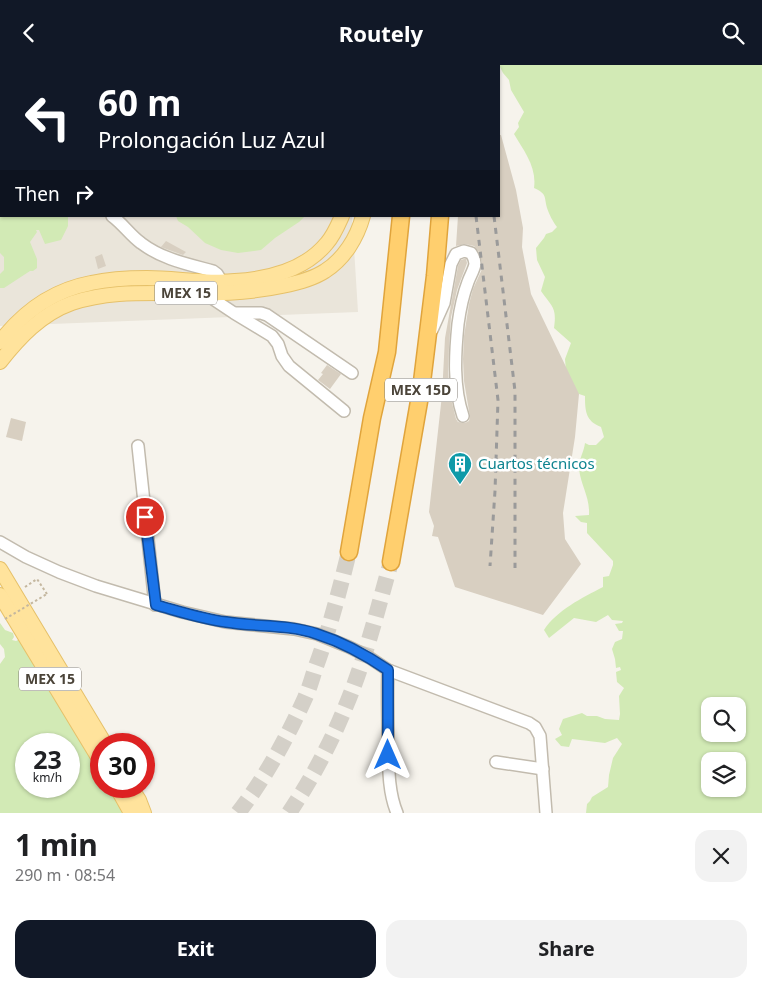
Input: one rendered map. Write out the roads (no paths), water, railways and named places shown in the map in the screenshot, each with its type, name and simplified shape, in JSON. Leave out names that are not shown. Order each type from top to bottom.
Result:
[{"type":"highway","name":"MEX 15D","points":[[349,552],[372,418],[387,352],[402,217]]},
{"type":"highway","name":"MEX 15D","points":[[391,562],[422,390],[440,217]]},
{"type":"main road","name":"MEX 15","points":[[0,342],[18,321],[38,304],[63,291],[89,283],[148,278],[222,282],[268,277],[294,268],[314,255],[328,242],[341,217]]},
{"type":"main road","name":"MEX 15","points":[[0,363],[22,337],[38,322],[72,303],[92,298],[145,292],[204,293],[256,290],[302,281],[323,273],[338,261],[348,249],[363,217]]},
{"type":"main road","name":"MEX 15","points":[[0,569],[7,595],[90,742]]},
{"type":"main road","name":"MEX 15","points":[[7,595],[98,733]]},
{"type":"main road","points":[[123,798],[131,813]]},
{"type":"main road","points":[[137,798],[144,813]]},
{"type":"street","points":[[113,217],[138,240],[158,254],[212,271],[217,274],[222,282]]},
{"type":"street","points":[[428,338],[444,303],[451,264],[456,255],[464,251],[471,253],[475,266],[462,301],[456,350],[455,378],[463,416]]},
{"type":"street","points":[[204,293],[272,336],[289,366],[344,411]]},
{"type":"street","points":[[234,313],[260,313],[267,315],[352,373]]},
{"type":"street","points":[[138,446],[156,605]]},
{"type":"street","points":[[0,542],[26,557],[96,586],[156,605],[225,622],[294,629],[317,634],[367,656],[388,670],[529,723],[535,727],[540,736],[546,813]]},
{"type":"street","points":[[388,670],[388,755],[392,798],[396,813]]},
{"type":"street","points":[[496,762],[543,769]]},
{"type":"tunnel","points":[[238,813],[275,757],[306,695],[338,597],[349,552]]},
{"type":"tunnel","points":[[289,813],[320,762],[345,708],[365,654],[391,562]]},
{"type":"railway","points":[[476,217],[498,400],[490,566]]},
{"type":"railway","points":[[494,217],[515,391],[515,568]]},
{"type":"place","name":"Cuartos técnicos","points":[[460,485]]}]
